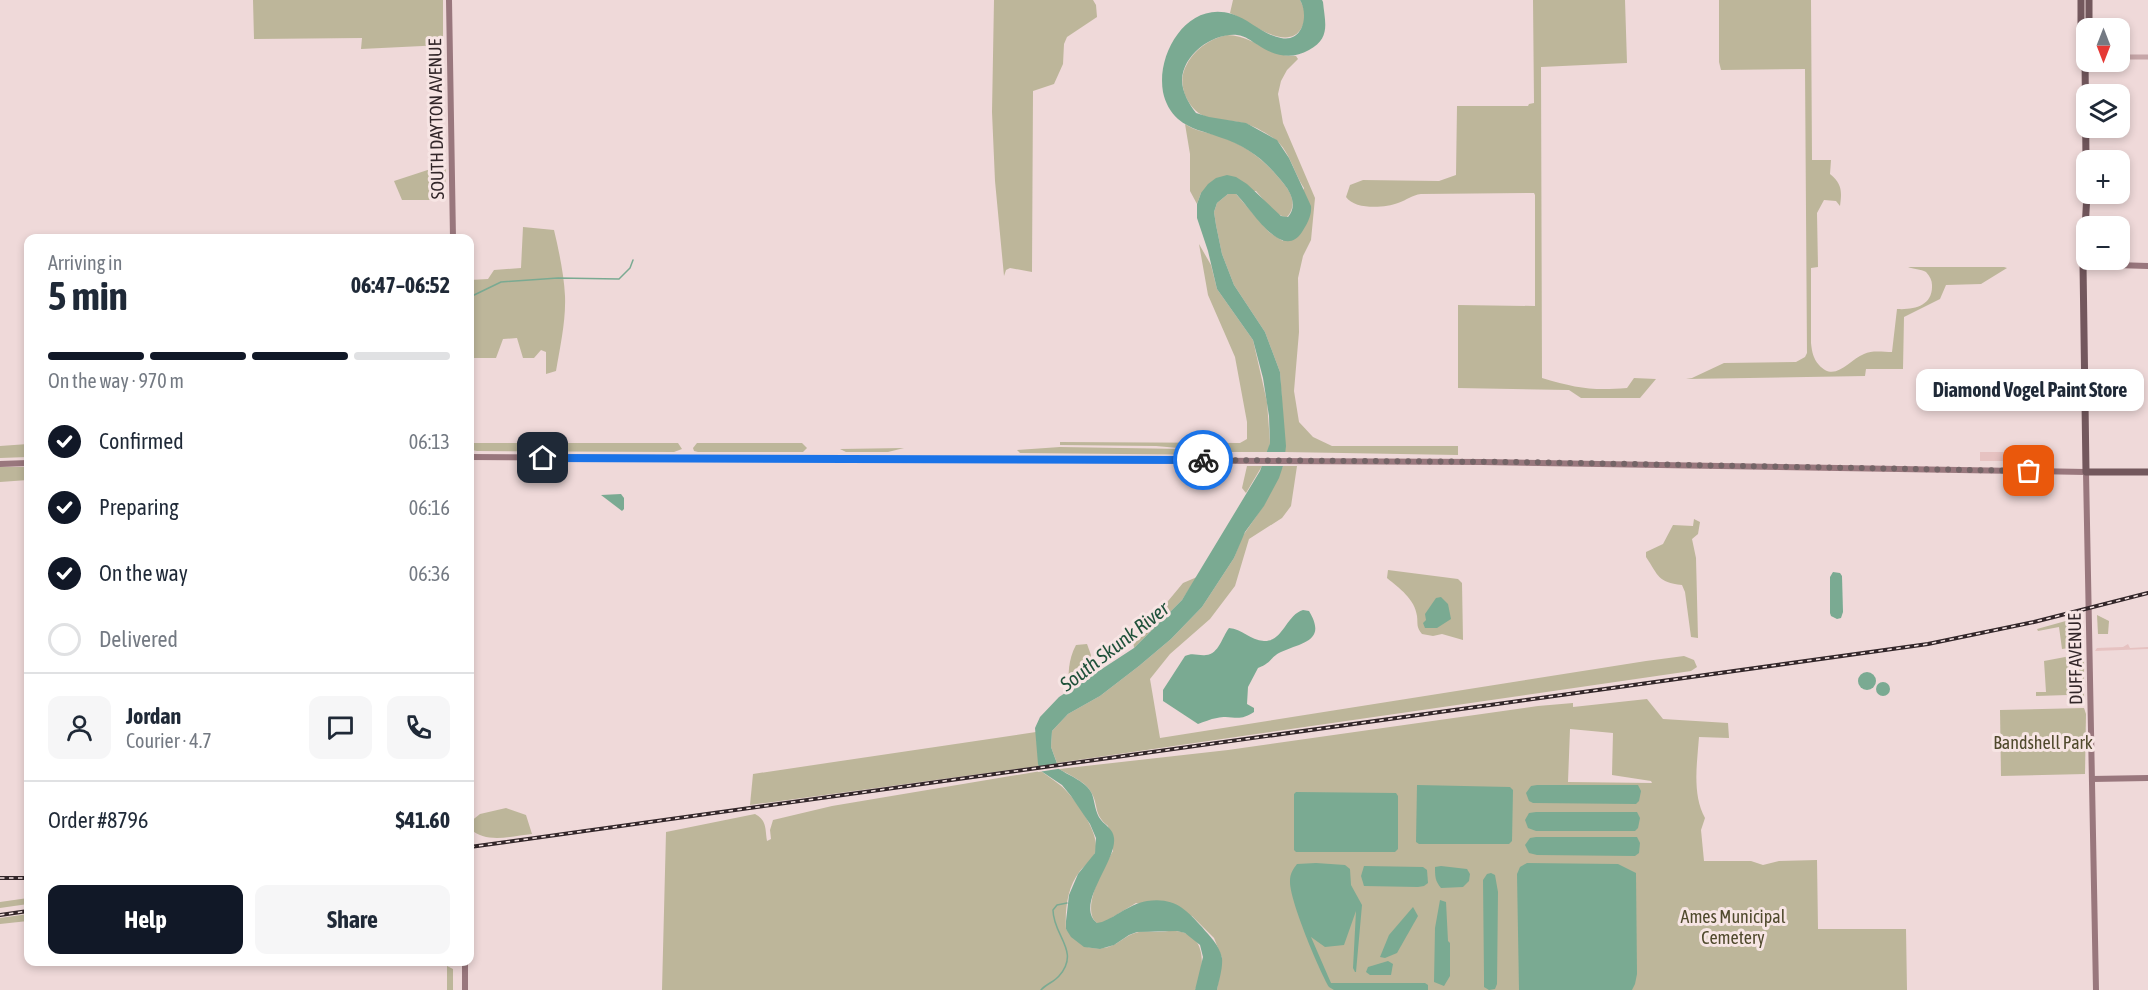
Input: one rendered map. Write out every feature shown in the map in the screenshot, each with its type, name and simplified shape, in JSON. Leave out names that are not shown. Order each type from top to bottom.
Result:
[{"type":"main road","name":"SOUTH DAYTON AVENUE","points":[[450,0],[453,234]]},
{"type":"main road","points":[[2081,0],[2081,18]]},
{"type":"main road","points":[[2089,0],[2089,18]]},
{"type":"main road","points":[[2086,72],[2086,150]]},
{"type":"main road","points":[[2130,266],[2148,267]]},
{"type":"main road","points":[[2083,270],[2086,472]]},
{"type":"main road","points":[[474,457],[1297,460],[2148,472]]},
{"type":"main road","points":[[0,464],[24,463]]},
{"type":"main road","name":"DUFF AVENUE","points":[[2086,472],[2096,990]]},
{"type":"main road","points":[[2092,779],[2148,778]]},
{"type":"main road","points":[[465,966],[465,990]]},
{"type":"street","points":[[2130,57],[2148,57]]},
{"type":"green space","points":[[253,0],[443,0],[443,45],[361,49],[362,38],[254,39]]},
{"type":"green space","points":[[994,0],[1093,0],[1097,17],[1067,37],[1064,44],[1063,64],[1054,84],[1033,91],[1032,272],[1010,268],[1006,270],[1004,276],[995,181],[992,112]]},
{"type":"green space","points":[[1233,0],[1300,0],[1305,14],[1304,24],[1296,34],[1278,37],[1230,13]]},
{"type":"green space","points":[[1533,0],[1625,0],[1627,63],[1541,67],[1542,378],[1594,389],[1627,388],[1634,378],[1656,379],[1640,398],[1581,398],[1569,390],[1458,388],[1458,305],[1535,306],[1534,193],[1421,194],[1392,205],[1378,207],[1356,204],[1346,197],[1350,185],[1363,180],[1439,181],[1456,175],[1457,106],[1528,106],[1534,103]]},
{"type":"green space","points":[[1719,0],[1811,0],[1812,160],[1831,160],[1830,174],[1837,181],[1841,192],[1840,206],[1836,201],[1824,200],[1817,213],[1818,267],[1811,268],[1811,343],[1813,355],[1819,365],[1831,372],[1867,353],[1892,352],[1897,309],[1910,309],[1921,305],[1926,302],[1931,292],[1932,282],[1926,272],[1908,267],[2007,268],[1981,284],[1946,285],[1940,299],[1904,317],[1903,369],[1866,369],[1865,376],[1686,379],[1724,363],[1796,362],[1805,357],[1807,353],[1805,69],[1721,70]]},
{"type":"green space","points":[[1227,35],[1245,38],[1277,53],[1296,56],[1298,59],[1287,70],[1278,94],[1283,123],[1315,198],[1311,240],[1303,256],[1298,278],[1299,332],[1294,391],[1299,422],[1313,437],[1332,446],[1458,446],[1458,455],[1285,452],[1280,372],[1265,332],[1234,285],[1222,254],[1214,212],[1217,203],[1228,194],[1236,194],[1269,232],[1283,241],[1304,188],[1285,150],[1276,140],[1247,124],[1202,115],[1190,104],[1185,95],[1182,78],[1192,56],[1202,46]]},
{"type":"green space","points":[[1185,124],[1236,143],[1262,160],[1284,184],[1291,196],[1293,204],[1287,217],[1273,211],[1256,191],[1201,193],[1197,204],[1190,191],[1190,154]]},
{"type":"green space","points":[[446,164],[445,194],[429,200],[402,200],[394,181]]},
{"type":"green space","points":[[523,227],[554,230],[564,288],[564,324],[556,371],[546,374],[546,352],[541,350],[534,358],[523,358],[517,338],[503,339],[496,358],[474,358],[474,280],[488,279],[494,270],[521,268]]},
{"type":"green space","points":[[1199,244],[1211,265],[1217,289],[1253,340],[1267,402],[1270,443],[1268,452],[1222,452],[1156,446],[1060,445],[1060,442],[1240,443],[1247,439],[1247,422],[1235,357],[1208,295]]},
{"type":"green space","points":[[474,443],[678,443],[682,449],[674,452],[474,450]]},
{"type":"green space","points":[[697,443],[802,443],[807,448],[803,452],[698,452],[693,448]]},
{"type":"green space","points":[[24,444],[24,457],[0,458],[0,446]]},
{"type":"green space","points":[[1060,447],[1183,449],[1224,455],[1020,453],[1017,450]]},
{"type":"green space","points":[[904,448],[888,452],[846,452],[840,449]]},
{"type":"green space","points":[[1247,466],[1262,466],[1246,493],[1242,488]]},
{"type":"green space","points":[[1283,466],[1297,466],[1291,506],[1282,518],[1249,539],[1235,586],[1210,619],[1170,654],[1150,679],[1160,738],[1646,661],[1684,656],[1694,660],[1697,667],[1691,671],[1057,763],[1051,747],[1052,731],[1068,714],[1100,696],[1139,666],[1171,639],[1202,607],[1234,558],[1242,537],[1264,505]]},
{"type":"green space","points":[[0,467],[24,467],[24,480],[0,482]]},
{"type":"green space","points":[[1694,519],[1700,522],[1698,534],[1692,539],[1696,558],[1698,638],[1691,637],[1682,585],[1663,580],[1646,557],[1646,552],[1663,544],[1673,525],[1693,526]]},
{"type":"green space","points":[[1388,570],[1458,579],[1462,583],[1463,640],[1442,634],[1433,636],[1422,634],[1418,627],[1413,604],[1406,594],[1387,578]]},
{"type":"green space","points":[[1197,577],[1182,600],[1134,648],[1133,637],[1154,618],[1183,583]]},
{"type":"green space","points":[[2097,615],[2109,621],[2108,634],[2098,634]]},
{"type":"green space","points":[[2080,617],[2082,646],[2062,649],[2059,627],[2038,631],[2037,629]]},
{"type":"green space","points":[[1087,644],[1091,655],[1087,678],[1069,691],[1071,656],[1076,645]]},
{"type":"green space","points":[[2081,654],[2084,659],[2084,697],[2036,696],[2036,692],[2046,692],[2044,661]]},
{"type":"green space","name":"Ames Municipal Cemetery","points":[[1647,699],[1663,719],[1728,723],[1729,738],[1699,737],[1696,779],[1698,799],[1705,818],[1701,830],[1704,861],[1751,861],[1763,865],[1779,861],[1817,860],[1818,929],[1906,929],[1907,990],[1217,990],[1222,958],[1214,938],[1192,916],[1136,903],[1103,923],[1097,923],[1092,917],[1092,898],[1095,888],[1113,851],[1108,826],[1100,817],[1088,788],[1081,781],[1059,769],[1228,750],[1538,706],[1573,703],[1573,707]],"holes":[[[1570,729],[1613,733],[1612,775],[1652,783],[1568,782]]]},
{"type":"green space","name":"Bandshell Park","points":[[2084,708],[2086,714],[2085,774],[2001,776],[2000,710]]},
{"type":"green space","points":[[1036,732],[1039,766],[750,805],[753,774]]},
{"type":"green space","points":[[1041,771],[1066,790],[1079,807],[1091,826],[1096,845],[1094,856],[1072,884],[1067,907],[1066,929],[1084,946],[1092,948],[1113,945],[1139,932],[1174,931],[1186,934],[1199,945],[1201,954],[1201,972],[1195,990],[662,990],[666,832],[755,814],[764,822],[767,841],[771,839],[770,830],[773,820],[832,806]]},
{"type":"green space","points":[[506,808],[526,815],[532,834],[492,838],[477,834],[474,832],[474,819],[480,814]]},
{"type":"green space","points":[[24,899],[24,905],[0,908],[0,902]]},
{"type":"green space","points":[[24,915],[24,921],[0,924],[0,918]]},
{"type":"green space","points":[[447,966],[453,969],[453,990],[447,990]]},
{"type":"shaded area","name":"South Skunk River","points":[[1300,0],[1322,0],[1323,2],[1324,35],[1309,50],[1296,55],[1283,55],[1270,52],[1240,36],[1228,35],[1201,47],[1188,62],[1182,80],[1186,98],[1196,113],[1246,123],[1277,140],[1289,158],[1311,206],[1310,217],[1302,232],[1294,240],[1285,241],[1267,229],[1236,194],[1228,194],[1217,203],[1214,212],[1222,254],[1234,285],[1265,332],[1280,372],[1286,446],[1279,478],[1264,506],[1245,532],[1234,558],[1202,607],[1171,639],[1139,666],[1100,696],[1068,714],[1052,731],[1051,747],[1059,769],[1090,790],[1099,817],[1111,830],[1114,838],[1113,848],[1093,894],[1090,905],[1091,915],[1097,923],[1102,922],[1140,903],[1156,900],[1172,903],[1185,910],[1214,941],[1222,958],[1217,990],[1195,990],[1203,957],[1200,945],[1185,933],[1177,931],[1137,932],[1114,945],[1100,949],[1084,947],[1071,937],[1066,929],[1069,895],[1078,874],[1095,853],[1096,838],[1090,824],[1062,785],[1041,771],[1038,764],[1035,728],[1040,717],[1059,697],[1134,648],[1182,600],[1260,471],[1270,443],[1269,416],[1263,378],[1253,340],[1217,289],[1197,218],[1197,204],[1208,184],[1216,178],[1227,175],[1236,177],[1247,184],[1281,216],[1288,217],[1291,213],[1292,200],[1284,184],[1256,155],[1239,145],[1193,128],[1178,119],[1170,110],[1165,99],[1162,77],[1170,46],[1189,22],[1202,15],[1216,12],[1232,14],[1268,34],[1289,38],[1299,32],[1304,20]]},
{"type":"shaded area","points":[[1980,452],[2004,452],[2004,461],[1980,461]]},
{"type":"shaded area","points":[[621,494],[624,498],[622,511],[601,495]]},
{"type":"shaded area","points":[[1833,572],[1840,573],[1842,576],[1843,612],[1841,618],[1837,619],[1830,613],[1830,577]]},
{"type":"shaded area","points":[[1441,597],[1448,604],[1451,619],[1437,628],[1425,628],[1423,623],[1426,620],[1425,614],[1436,598]]},
{"type":"shaded area","points":[[1303,610],[1309,611],[1314,621],[1314,635],[1304,643],[1277,654],[1258,668],[1248,687],[1247,704],[1254,708],[1254,712],[1244,717],[1222,717],[1198,724],[1163,701],[1163,690],[1185,656],[1206,655],[1214,652],[1229,628],[1259,640],[1270,640],[1280,633],[1292,617]]},
{"type":"shaded area","points":[[2128,644],[2130,648],[2148,647],[2148,649],[2095,651],[2097,648],[2123,647]]},
{"type":"shaded area","points":[[1867,672],[1873,675],[1876,681],[1873,687],[1867,690],[1861,687],[1858,681],[1861,675]]},
{"type":"shaded area","points":[[1880,682],[1886,682],[1890,689],[1886,696],[1880,696],[1876,692],[1876,686]]},
{"type":"shaded area","points":[[1417,785],[1510,787],[1513,790],[1512,841],[1509,844],[1419,844],[1416,842]]},
{"type":"shaded area","points":[[1638,785],[1641,791],[1636,804],[1533,803],[1529,801],[1526,793],[1531,786]]},
{"type":"shaded area","points":[[1296,792],[1396,793],[1398,796],[1398,849],[1395,852],[1296,852],[1294,850],[1294,794]]},
{"type":"shaded area","points":[[1637,812],[1640,818],[1635,831],[1536,831],[1528,828],[1525,820],[1529,813]]},
{"type":"shaded area","points":[[1637,837],[1640,843],[1639,853],[1635,856],[1537,855],[1529,853],[1525,845],[1530,838]]},
{"type":"shaded area","points":[[1527,863],[1618,864],[1636,873],[1637,974],[1632,990],[1519,990],[1517,874],[1520,867]]},
{"type":"shaded area","points":[[1297,864],[1345,865],[1350,869],[1351,885],[1362,905],[1356,972],[1353,968],[1356,911],[1344,945],[1325,947],[1311,937],[1331,983],[1425,983],[1428,985],[1428,990],[1334,990],[1329,987],[1299,918],[1290,881]]},
{"type":"shaded area","points":[[1364,866],[1423,867],[1427,870],[1428,883],[1418,887],[1364,886],[1361,876]]},
{"type":"shaded area","points":[[1435,867],[1467,869],[1470,874],[1469,881],[1463,887],[1441,888],[1436,878]]},
{"type":"shaded area","points":[[1487,874],[1495,875],[1498,892],[1497,984],[1495,989],[1489,990],[1484,987],[1483,880]]},
{"type":"shaded area","points":[[1440,900],[1446,902],[1450,943],[1450,976],[1444,986],[1434,982],[1435,928]]},
{"type":"shaded area","points":[[1413,907],[1418,916],[1397,953],[1385,958],[1380,957],[1389,935]]},
{"type":"shaded area","points":[[1388,961],[1393,964],[1391,975],[1370,975],[1366,972],[1368,967]]},
{"type":"pier","points":[[1265,452],[1288,452],[1286,466],[1259,466]]},
{"type":"pier","points":[[1060,763],[1064,768],[1038,772],[1036,767]]},
{"type":"waterway","points":[[474,295],[501,282],[558,278],[619,279],[630,268],[633,260]]},
{"type":"waterway","points":[[1041,990],[1057,978],[1065,967],[1067,951],[1057,928],[1053,910],[1057,905],[1067,903]]},
{"type":"railway","points":[[474,846],[1928,644],[2034,622],[2148,593]]},
{"type":"railway","points":[[0,878],[24,878]]},
{"type":"railway","points":[[0,915],[24,912]]},
{"type":"way so far","points":[[1203,460],[1519,462],[2029,471]]},
{"type":"place","name":"Diamond Vogel Paint Store","points":[[2029,471]]},
{"type":"route","points":[[543,458],[1203,460]]}]
